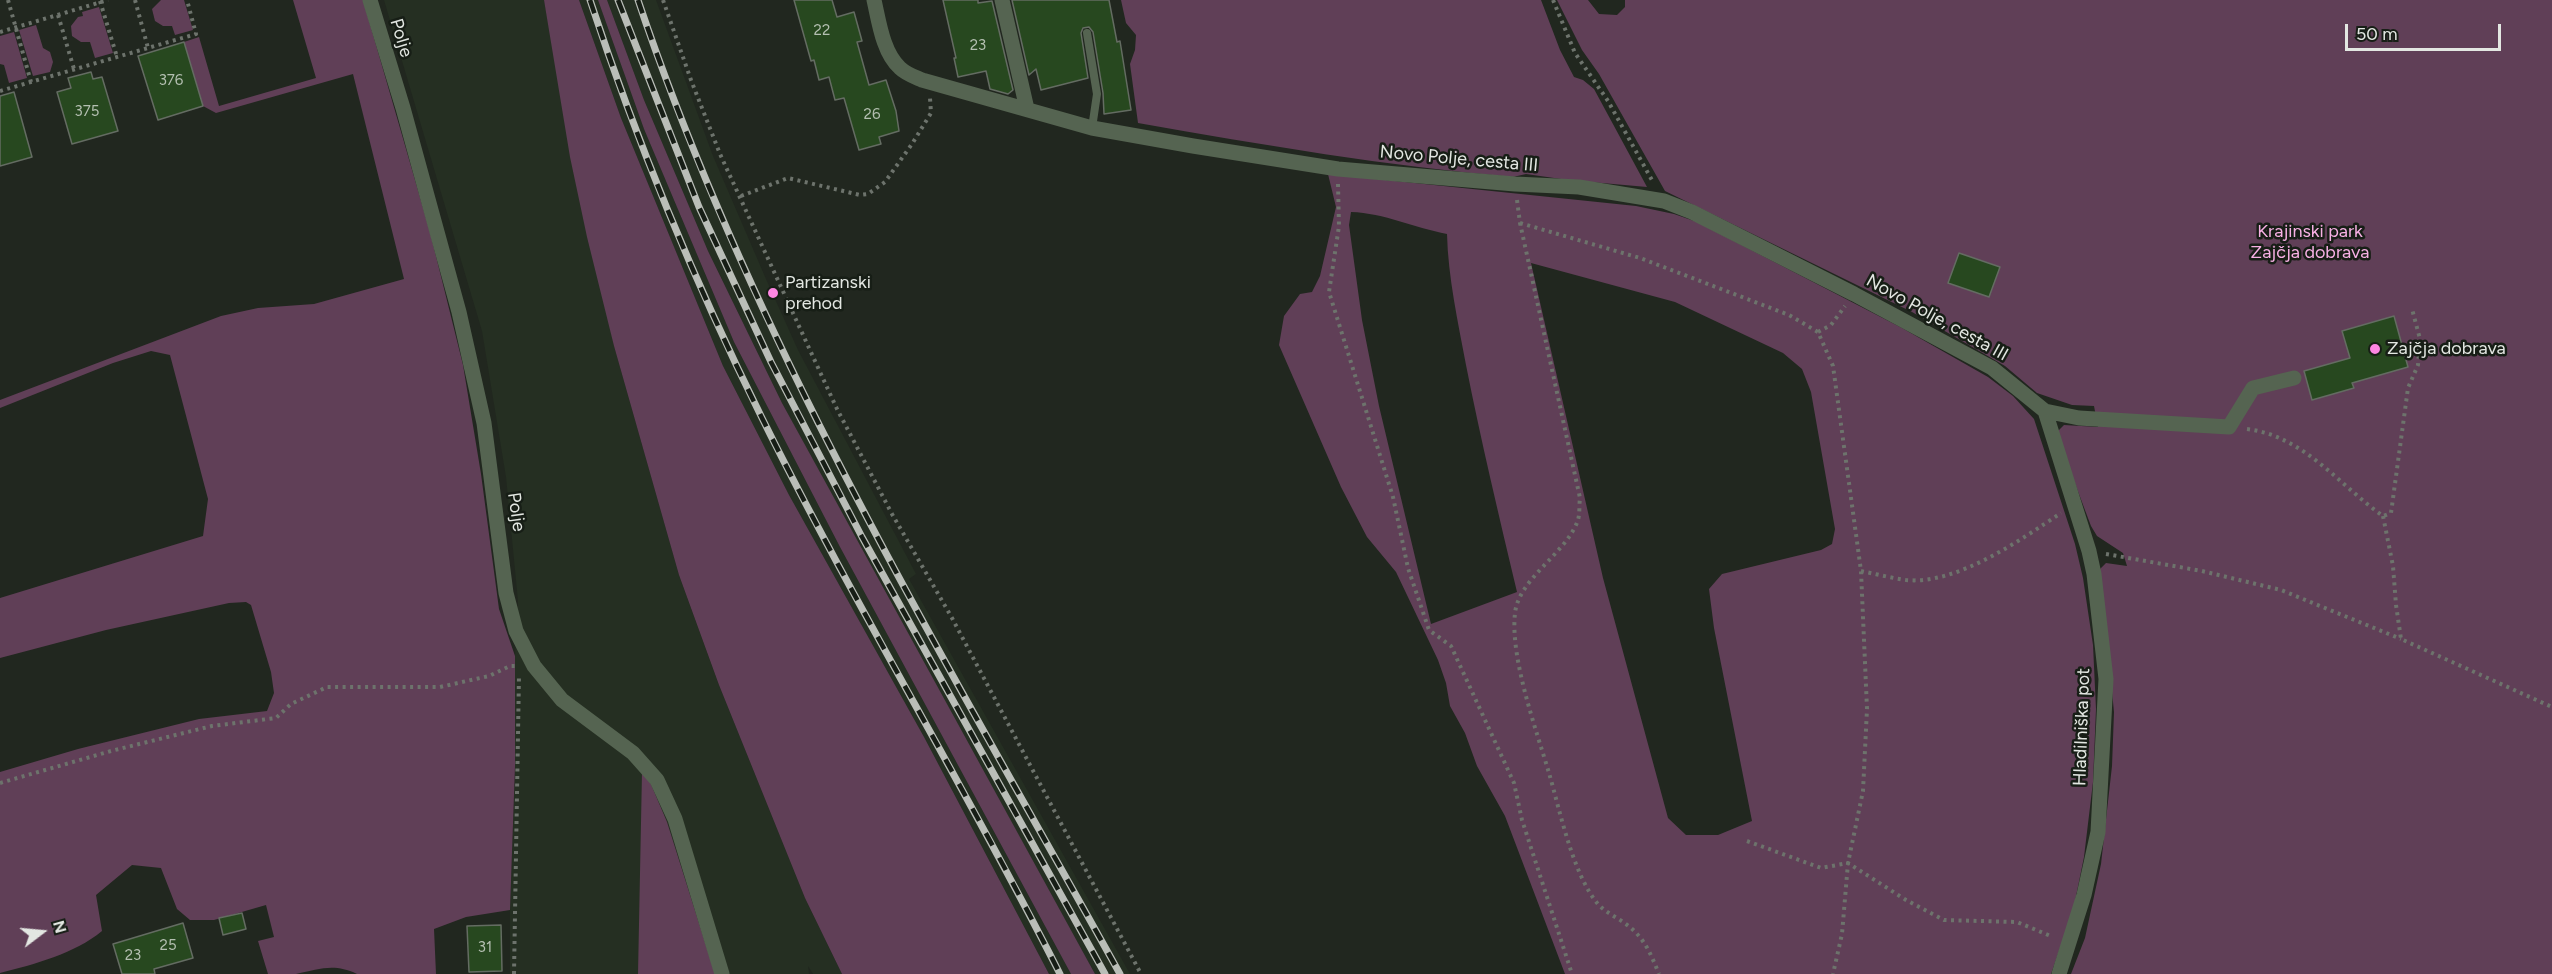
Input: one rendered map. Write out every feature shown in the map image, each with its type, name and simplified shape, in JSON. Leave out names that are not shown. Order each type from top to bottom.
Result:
[{"type":"street","name":"Polje","points":[[370,0],[403,108],[459,312],[484,423],[506,593],[520,641],[534,666],[562,700],[633,753],[657,780],[678,827],[722,974]]},
{"type":"street","name":"Novo Polje, cesta III","points":[[874,0],[880,26],[894,61],[902,70],[922,80],[1092,128],[1338,169],[1579,187],[1664,201],[1854,294],[1992,368],[2045,411]]},
{"type":"street","points":[[1002,0],[1027,109]]},
{"type":"street","points":[[2045,411],[2079,418],[2229,427],[2253,388],[2294,378]]},
{"type":"street","name":"Hladilniška pot","points":[[2045,411],[2089,551],[2106,680],[2098,832],[2084,895],[2059,974]]},
{"type":"lane","points":[[1087,33],[1097,94],[1092,128]]},
{"type":"path","points":[[8,0],[31,82]]},
{"type":"path","points":[[0,32],[108,0]]},
{"type":"path","points":[[135,0],[148,48]]},
{"type":"path","points":[[0,91],[196,34],[187,0]]},
{"type":"path","points":[[663,0],[720,154],[837,409],[892,514],[952,618],[1141,974]]},
{"type":"path","points":[[1552,0],[1575,53],[1608,101],[1664,201]]},
{"type":"path","points":[[100,1],[117,57]]},
{"type":"path","points":[[58,15],[74,69]]},
{"type":"path","points":[[741,196],[788,178],[860,195],[875,190],[885,182],[931,113],[929,98],[922,80]]},
{"type":"path","points":[[1338,169],[1340,226],[1329,292],[1393,497],[1408,568],[1429,630],[1451,646],[1514,783],[1522,820],[1572,974]]},
{"type":"path","points":[[1515,184],[1520,223],[1580,498],[1578,519],[1572,531],[1524,589],[1515,611],[1515,630],[1522,676],[1571,848],[1586,883],[1598,905],[1631,928],[1648,946],[1659,974]]},
{"type":"path","points":[[1520,223],[1640,258],[1789,315],[1818,332],[1833,366],[1861,571],[1867,721],[1863,791],[1848,863],[1842,934],[1833,974]]},
{"type":"path","points":[[1818,332],[1831,325],[1854,294]]},
{"type":"path","points":[[2383,516],[2391,513],[2395,501],[2408,388],[2418,365],[2420,339],[2412,309]]},
{"type":"path","points":[[2229,427],[2262,431],[2297,446],[2383,516],[2394,566],[2401,639]]},
{"type":"path","points":[[1861,571],[1908,580],[1951,573],[1971,566],[2074,504]]},
{"type":"path","points":[[2089,551],[2202,571],[2281,590],[2401,639],[2552,707]]},
{"type":"path","points":[[514,974],[520,641]]},
{"type":"path","points":[[0,783],[111,751],[212,726],[276,718],[291,704],[327,687],[440,687],[489,676],[510,666],[519,666]]},
{"type":"path","points":[[1747,842],[1821,868],[1848,863],[1906,900],[1944,920],[2017,922],[2070,944]]},
{"type":"shaded area","points":[[384,0],[544,0],[614,346],[679,575],[719,685],[805,898],[842,974],[813,974],[808,966],[809,974],[510,974],[515,656],[518,601],[506,477],[482,331]]},
{"type":"shaded area","points":[[579,0],[598,0],[644,129],[734,342],[840,547],[1071,974],[1049,974],[924,737],[789,495],[723,366],[621,118]]},
{"type":"shaded area","points":[[607,0],[656,0],[713,156],[766,279],[798,350],[916,574],[909,579],[1130,974],[1095,974],[855,539],[782,403],[708,251],[644,100]]},
{"type":"green space","points":[[161,0],[184,0],[193,30],[175,35],[172,26],[163,26],[155,21],[152,9]]},
{"type":"green space","points":[[293,0],[363,0],[430,232],[463,365],[481,474],[499,609],[515,656],[515,766],[510,910],[466,917],[434,929],[436,974],[357,974],[334,968],[296,974],[268,974],[258,941],[274,937],[266,905],[214,920],[190,920],[177,909],[161,868],[132,865],[96,895],[102,931],[67,952],[0,973],[0,772],[78,749],[199,719],[267,711],[274,693],[271,672],[251,605],[246,602],[229,603],[106,630],[0,658],[0,598],[203,536],[208,499],[170,355],[151,351],[113,363],[0,408],[0,400],[221,316],[258,308],[314,304],[404,279],[353,74],[216,113],[203,106],[184,42],[199,37],[219,106],[316,78]]},
{"type":"green space","points":[[544,0],[579,0],[621,118],[723,366],[789,495],[924,737],[1049,974],[842,974],[805,898],[719,685],[679,575],[614,346],[587,237],[570,157]]},
{"type":"green space","points":[[598,0],[607,0],[644,100],[708,251],[782,403],[1095,974],[1071,974],[840,547],[734,342],[644,129]]},
{"type":"green space","points":[[1121,0],[1541,0],[1560,50],[1574,77],[1583,80],[1594,89],[1647,187],[1526,174],[1513,177],[1419,167],[1278,147],[1138,123],[1130,64],[1135,50],[1136,35],[1126,23]]},
{"type":"green space","name":"Krajinski park Zajčja dobrava","points":[[1557,0],[1588,0],[1599,14],[1617,15],[1625,7],[1625,0],[2552,0],[2552,974],[2071,974],[2085,938],[2101,864],[2112,766],[2114,712],[2100,569],[2106,563],[2127,566],[2123,553],[2097,536],[2091,526],[2056,433],[2064,425],[2098,427],[2094,406],[2072,405],[2037,393],[2005,366],[1912,312],[1665,191],[1599,74],[1582,50]]},
{"type":"green space","points":[[99,7],[113,53],[95,58],[90,42],[81,42],[72,36],[71,26],[78,17],[83,16],[82,12]]},
{"type":"green space","points":[[36,25],[43,48],[50,52],[53,62],[50,72],[33,76],[19,30]]},
{"type":"green space","points":[[14,32],[27,78],[9,83],[4,65],[0,64],[0,36]]},
{"type":"green space","points":[[1328,174],[1636,206],[1674,214],[1697,222],[1902,328],[1988,377],[2013,396],[2034,419],[2075,544],[2083,578],[2093,645],[2096,709],[2093,782],[2084,857],[2073,911],[2051,974],[1565,974],[1505,816],[1477,766],[1465,733],[1450,706],[1446,683],[1438,660],[1396,572],[1367,537],[1341,487],[1279,345],[1284,316],[1300,294],[1312,292],[1320,276],[1336,207]],"holes":[[[1351,212],[1375,215],[1447,234],[1451,283],[1466,365],[1517,592],[1431,624],[1379,406],[1362,320],[1349,225]],[[1531,263],[1675,302],[1783,353],[1802,369],[1811,392],[1835,529],[1832,544],[1821,550],[1722,574],[1709,589],[1714,628],[1752,821],[1718,835],[1686,835],[1668,818],[1603,578]]]},
{"type":"green space","points":[[642,772],[650,782],[667,822],[715,974],[638,974]]},
{"type":"building","points":[[794,0],[832,0],[837,17],[854,12],[862,41],[857,42],[869,85],[886,80],[896,111],[899,131],[879,137],[881,144],[859,150],[844,98],[835,100],[829,77],[819,80],[814,60],[811,61]]},
{"type":"building","points":[[943,0],[978,0],[978,3],[992,1],[1013,90],[1008,94],[990,89],[986,71],[958,77]]},
{"type":"building","points":[[1012,0],[1109,0],[1117,42],[1120,41],[1131,110],[1104,114],[1103,93],[1093,32],[1089,27],[1083,28],[1081,33],[1088,78],[1041,90],[1036,69],[1029,75]]},
{"type":"building","points":[[184,42],[203,106],[158,120],[138,56]]},
{"type":"building","points":[[91,72],[93,79],[102,77],[118,131],[72,144],[57,92],[71,88],[68,78]]},
{"type":"building","points":[[14,92],[32,157],[0,166],[0,96]]},
{"type":"building","points":[[1959,253],[2000,267],[1989,297],[1948,283]]},
{"type":"building","name":"Zajčja dobrava","points":[[2394,316],[2408,367],[2352,383],[2354,388],[2312,400],[2304,371],[2350,358],[2342,331]]},
{"type":"building","points":[[242,913],[246,929],[223,935],[219,918]]},
{"type":"building","points":[[183,923],[193,958],[154,969],[155,974],[122,974],[113,944]]},
{"type":"building","points":[[501,925],[502,971],[469,972],[467,926]]},
{"type":"railway","points":[[590,0],[647,160],[737,367],[834,558],[986,834],[1060,974]]},
{"type":"railway","points":[[618,0],[699,207],[771,362],[862,537],[1105,974]]},
{"type":"railway","points":[[638,0],[685,128],[738,253],[795,376],[856,498],[1120,974]]},
{"type":"place","name":"Partizanski prehod","points":[[773,293]]},
{"type":"place","name":"Zajčja dobrava","points":[[2375,349]]}]
